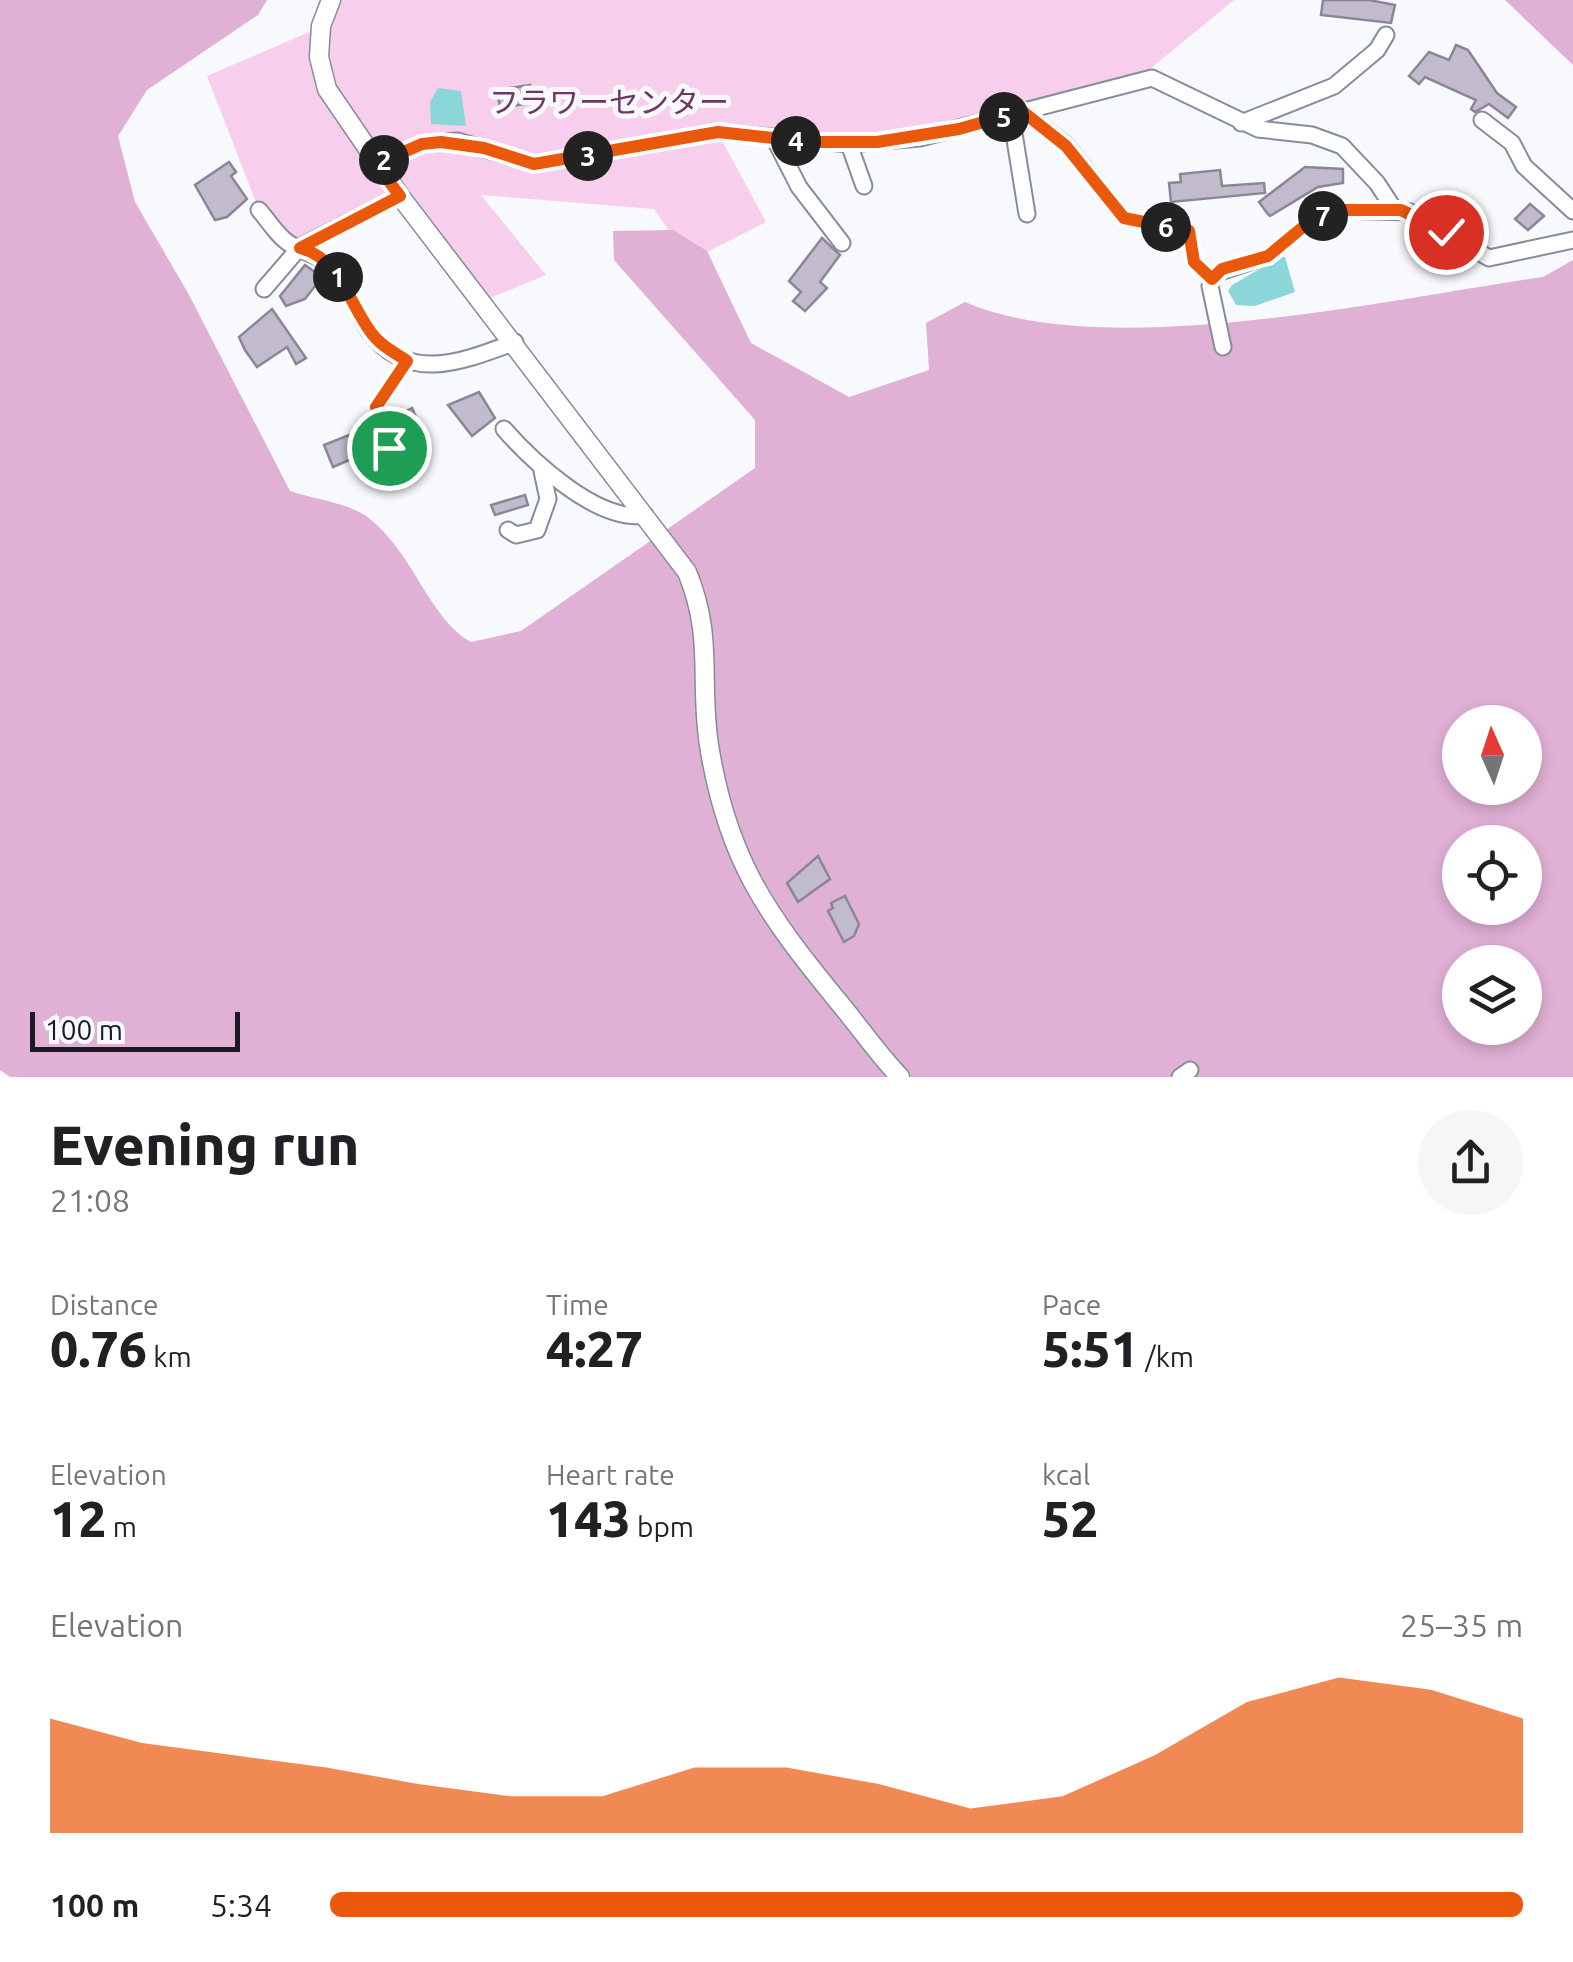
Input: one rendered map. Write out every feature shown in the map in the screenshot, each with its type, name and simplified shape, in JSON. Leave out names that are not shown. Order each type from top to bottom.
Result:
[{"type":"street","points":[[331,0],[322,26],[319,57],[327,89],[376,164],[687,572],[703,610],[708,741],[723,812],[741,860],[770,918],[895,1075]]},
{"type":"street","points":[[1241,123],[1334,86],[1377,50],[1386,35]]},
{"type":"street","points":[[376,164],[422,144],[441,142],[471,144],[534,164],[718,132],[849,144],[920,138],[1152,78],[1241,123],[1312,135],[1342,146],[1378,182],[1394,209]]},
{"type":"street","points":[[1017,113],[1026,214]]},
{"type":"street","points":[[1017,113],[1066,146],[1124,218],[1189,231],[1194,262],[1212,279],[1224,346]]},
{"type":"street","points":[[1482,120],[1512,143],[1524,166],[1573,211]]},
{"type":"street","points":[[774,138],[799,187],[842,243]]},
{"type":"street","points":[[849,144],[864,186]]},
{"type":"street","points":[[264,288],[300,248],[400,196]]},
{"type":"street","points":[[1212,279],[1222,269],[1268,256],[1303,227],[1328,213],[1394,209],[1410,212],[1490,258],[1573,240]]},
{"type":"street","points":[[259,210],[290,245],[313,251],[332,268],[369,331],[407,361],[445,366],[515,342]]},
{"type":"street","points":[[368,465],[388,456],[376,407],[407,361]]},
{"type":"street","points":[[504,428],[542,471],[622,514],[645,516]]},
{"type":"street","points":[[508,530],[516,534],[536,530],[548,500],[542,471]]},
{"type":"green space","name":"フラワーセンター","points":[[331,0],[1234,0],[1139,78],[877,142],[718,133],[766,222],[690,261],[654,209],[481,195],[546,275],[483,301],[400,196],[300,247],[259,210],[207,76],[321,27]]},
{"type":"shaded area","points":[[0,0],[267,0],[258,15],[147,90],[118,136],[135,202],[188,293],[290,491],[342,505],[370,519],[399,550],[444,618],[471,642],[521,631],[755,468],[755,420],[614,260],[613,231],[673,230],[707,251],[751,343],[849,397],[929,370],[926,323],[965,302],[1024,319],[1093,327],[1169,327],[1329,311],[1543,277],[1573,260],[1573,1077],[10,1077],[0,1070]]},
{"type":"shaded area","points":[[1505,0],[1573,0],[1573,65]]},
{"type":"water","points":[[438,88],[461,91],[466,126],[431,124],[430,102]]},
{"type":"water","points":[[1285,257],[1295,292],[1255,306],[1236,305],[1228,291],[1232,285]]},
{"type":"building","points":[[1323,0],[1369,0],[1395,5],[1391,23],[1321,15]]},
{"type":"building","points":[[1456,45],[1468,50],[1497,93],[1516,107],[1508,118],[1489,104],[1475,112],[1471,109],[1476,100],[1425,77],[1419,84],[1409,76],[1429,52],[1449,60]]},
{"type":"building","points":[[530,85],[530,91],[542,91],[543,101],[500,108],[497,90]]},
{"type":"building","points":[[229,162],[236,172],[231,176],[247,199],[227,217],[215,220],[195,185]]},
{"type":"building","points":[[1305,167],[1343,169],[1343,183],[1318,187],[1270,216],[1259,202]]},
{"type":"building","points":[[1220,170],[1222,186],[1264,183],[1265,193],[1171,202],[1169,183],[1181,182],[1180,174]]},
{"type":"building","points":[[1530,204],[1544,216],[1528,230],[1515,219]]},
{"type":"building","points":[[822,238],[840,255],[820,282],[827,288],[805,311],[793,301],[801,292],[789,281]]},
{"type":"building","points":[[305,265],[322,277],[305,299],[286,306],[280,296]]},
{"type":"building","points":[[272,309],[306,358],[296,364],[287,347],[257,367],[239,337]]},
{"type":"building","points":[[479,392],[495,418],[472,436],[448,405]]},
{"type":"building","points":[[412,408],[418,422],[397,433],[391,419]]},
{"type":"building","points":[[354,433],[363,454],[333,467],[324,445]]},
{"type":"building","points":[[525,495],[528,505],[495,515],[491,505]]},
{"type":"building","points":[[818,856],[830,879],[798,902],[787,883]]},
{"type":"building","points":[[845,896],[859,924],[854,936],[844,942],[828,911],[833,908],[831,903]]},
{"type":"route","points":[[389,448],[376,407],[407,361],[369,331],[332,268],[313,251],[300,248],[400,196],[376,164],[422,144],[458,142],[545,164],[718,132],[849,144],[920,138],[1022,111],[1066,146],[1124,218],[1138,224],[1189,231],[1194,262],[1212,279],[1222,269],[1268,256],[1303,227],[1339,210],[1401,210],[1446,232]]}]
